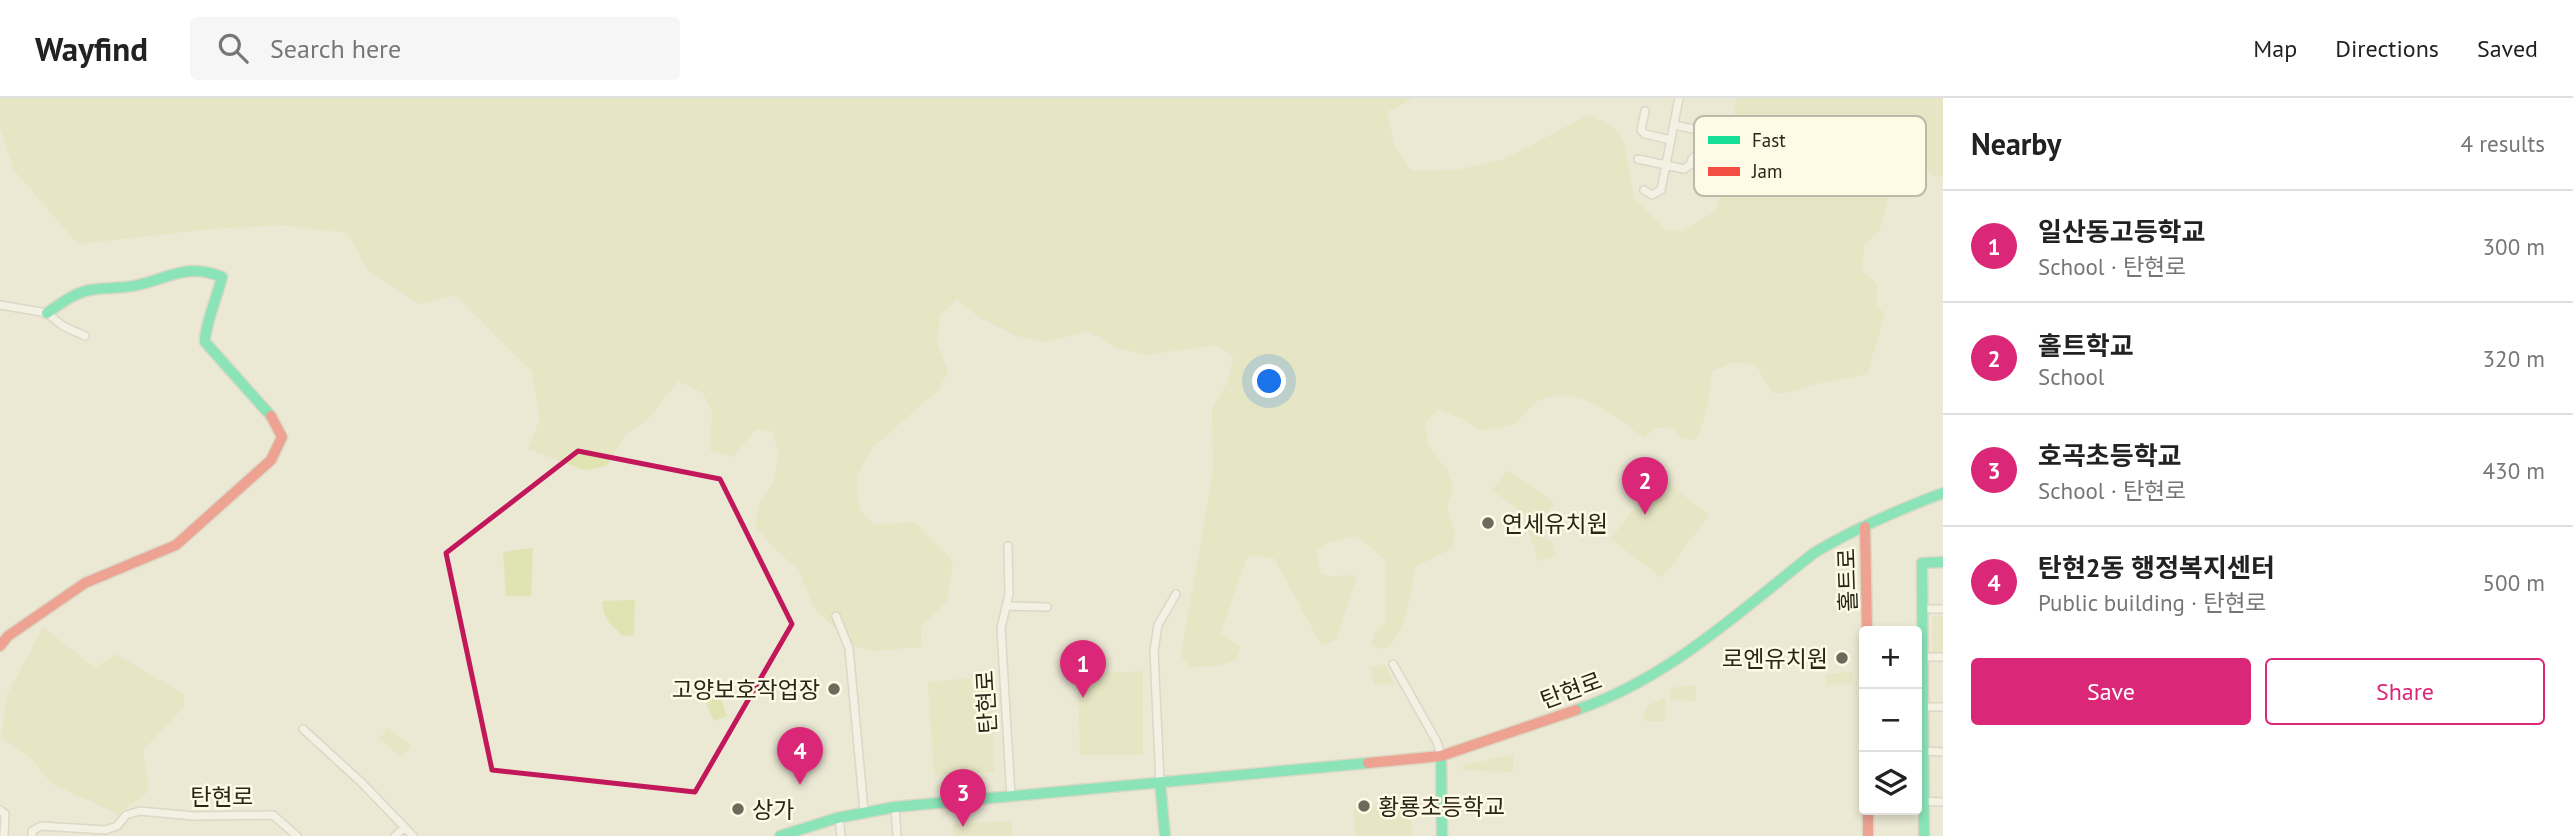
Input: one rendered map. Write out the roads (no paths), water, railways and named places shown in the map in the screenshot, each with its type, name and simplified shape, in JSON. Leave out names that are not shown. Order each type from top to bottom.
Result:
[{"type":"main road","points":[[0,646],[8,636],[85,583],[120,566],[163,553],[176,545],[271,460],[282,437],[272,417],[205,342],[204,332],[222,277],[182,269],[138,285],[88,291],[66,299],[47,313]]},
{"type":"main road","name":"탄현로","points":[[780,836],[864,811],[895,807],[1441,756],[1583,708],[1626,690],[1665,669],[1710,637],[1804,560],[1840,537],[1909,505],[1943,493]]},
{"type":"main road","name":"홀트로","points":[[1864,527],[1867,626]]},
{"type":"main road","points":[[1922,626],[1922,563],[1943,562]]},
{"type":"main road","points":[[1922,689],[1922,784]]},
{"type":"main road","points":[[1441,756],[1442,836]]},
{"type":"main road","points":[[1160,782],[1166,836]]},
{"type":"main road","points":[[1922,813],[1924,836]]},
{"type":"main road","points":[[1868,815],[1868,836]]},
{"type":"street","points":[[1644,190],[1652,195],[1661,190],[1679,98]]},
{"type":"street","points":[[1646,111],[1641,131],[1671,140]]},
{"type":"street","points":[[1674,125],[1694,129]]},
{"type":"street","points":[[1638,159],[1684,169],[1694,158]]},
{"type":"street","points":[[0,305],[47,313],[63,326],[85,336]]},
{"type":"street","name":"탄현로","points":[[1008,546],[1009,594],[1001,628],[1011,797]]},
{"type":"street","points":[[1160,782],[1154,651],[1158,625],[1176,594]]},
{"type":"street","points":[[1006,606],[1047,607]]},
{"type":"street","points":[[1923,609],[1943,609]]},
{"type":"street","points":[[836,616],[849,648],[864,811]]},
{"type":"street","points":[[1922,657],[1943,657]]},
{"type":"street","points":[[1392,664],[1437,742],[1441,756]]},
{"type":"street","points":[[1923,707],[1943,707]]},
{"type":"street","points":[[303,729],[362,783],[413,836]]},
{"type":"street","points":[[1924,751],[1943,752]]},
{"type":"street","points":[[1922,801],[1943,802]]},
{"type":"street","points":[[895,807],[897,836]]},
{"type":"street","points":[[0,810],[5,814],[4,836]]},
{"type":"street","name":"탄현로","points":[[32,836],[32,831],[41,826],[105,830],[117,826],[126,815],[140,811],[193,816],[273,815],[297,836]]},
{"type":"street","points":[[839,818],[841,836]]},
{"type":"street","points":[[395,836],[404,828]]},
{"type":"place","name":"홀트학교","points":[[1645,515]]},
{"type":"place","name":"연세유치원","points":[[1488,523]]},
{"type":"place","name":"로엔유치원","points":[[1842,658]]},
{"type":"place","name":"고양보호작업장","points":[[834,689]]},
{"type":"place","name":"일산동고등학교","points":[[1083,698]]},
{"type":"place","name":"탄현2동 행정복지센터","points":[[800,785]]},
{"type":"place","name":"황룡초등학교","points":[[1364,806]]},
{"type":"place","name":"상가","points":[[738,809]]},
{"type":"place","name":"호곡초등학교","points":[[963,827]]}]
